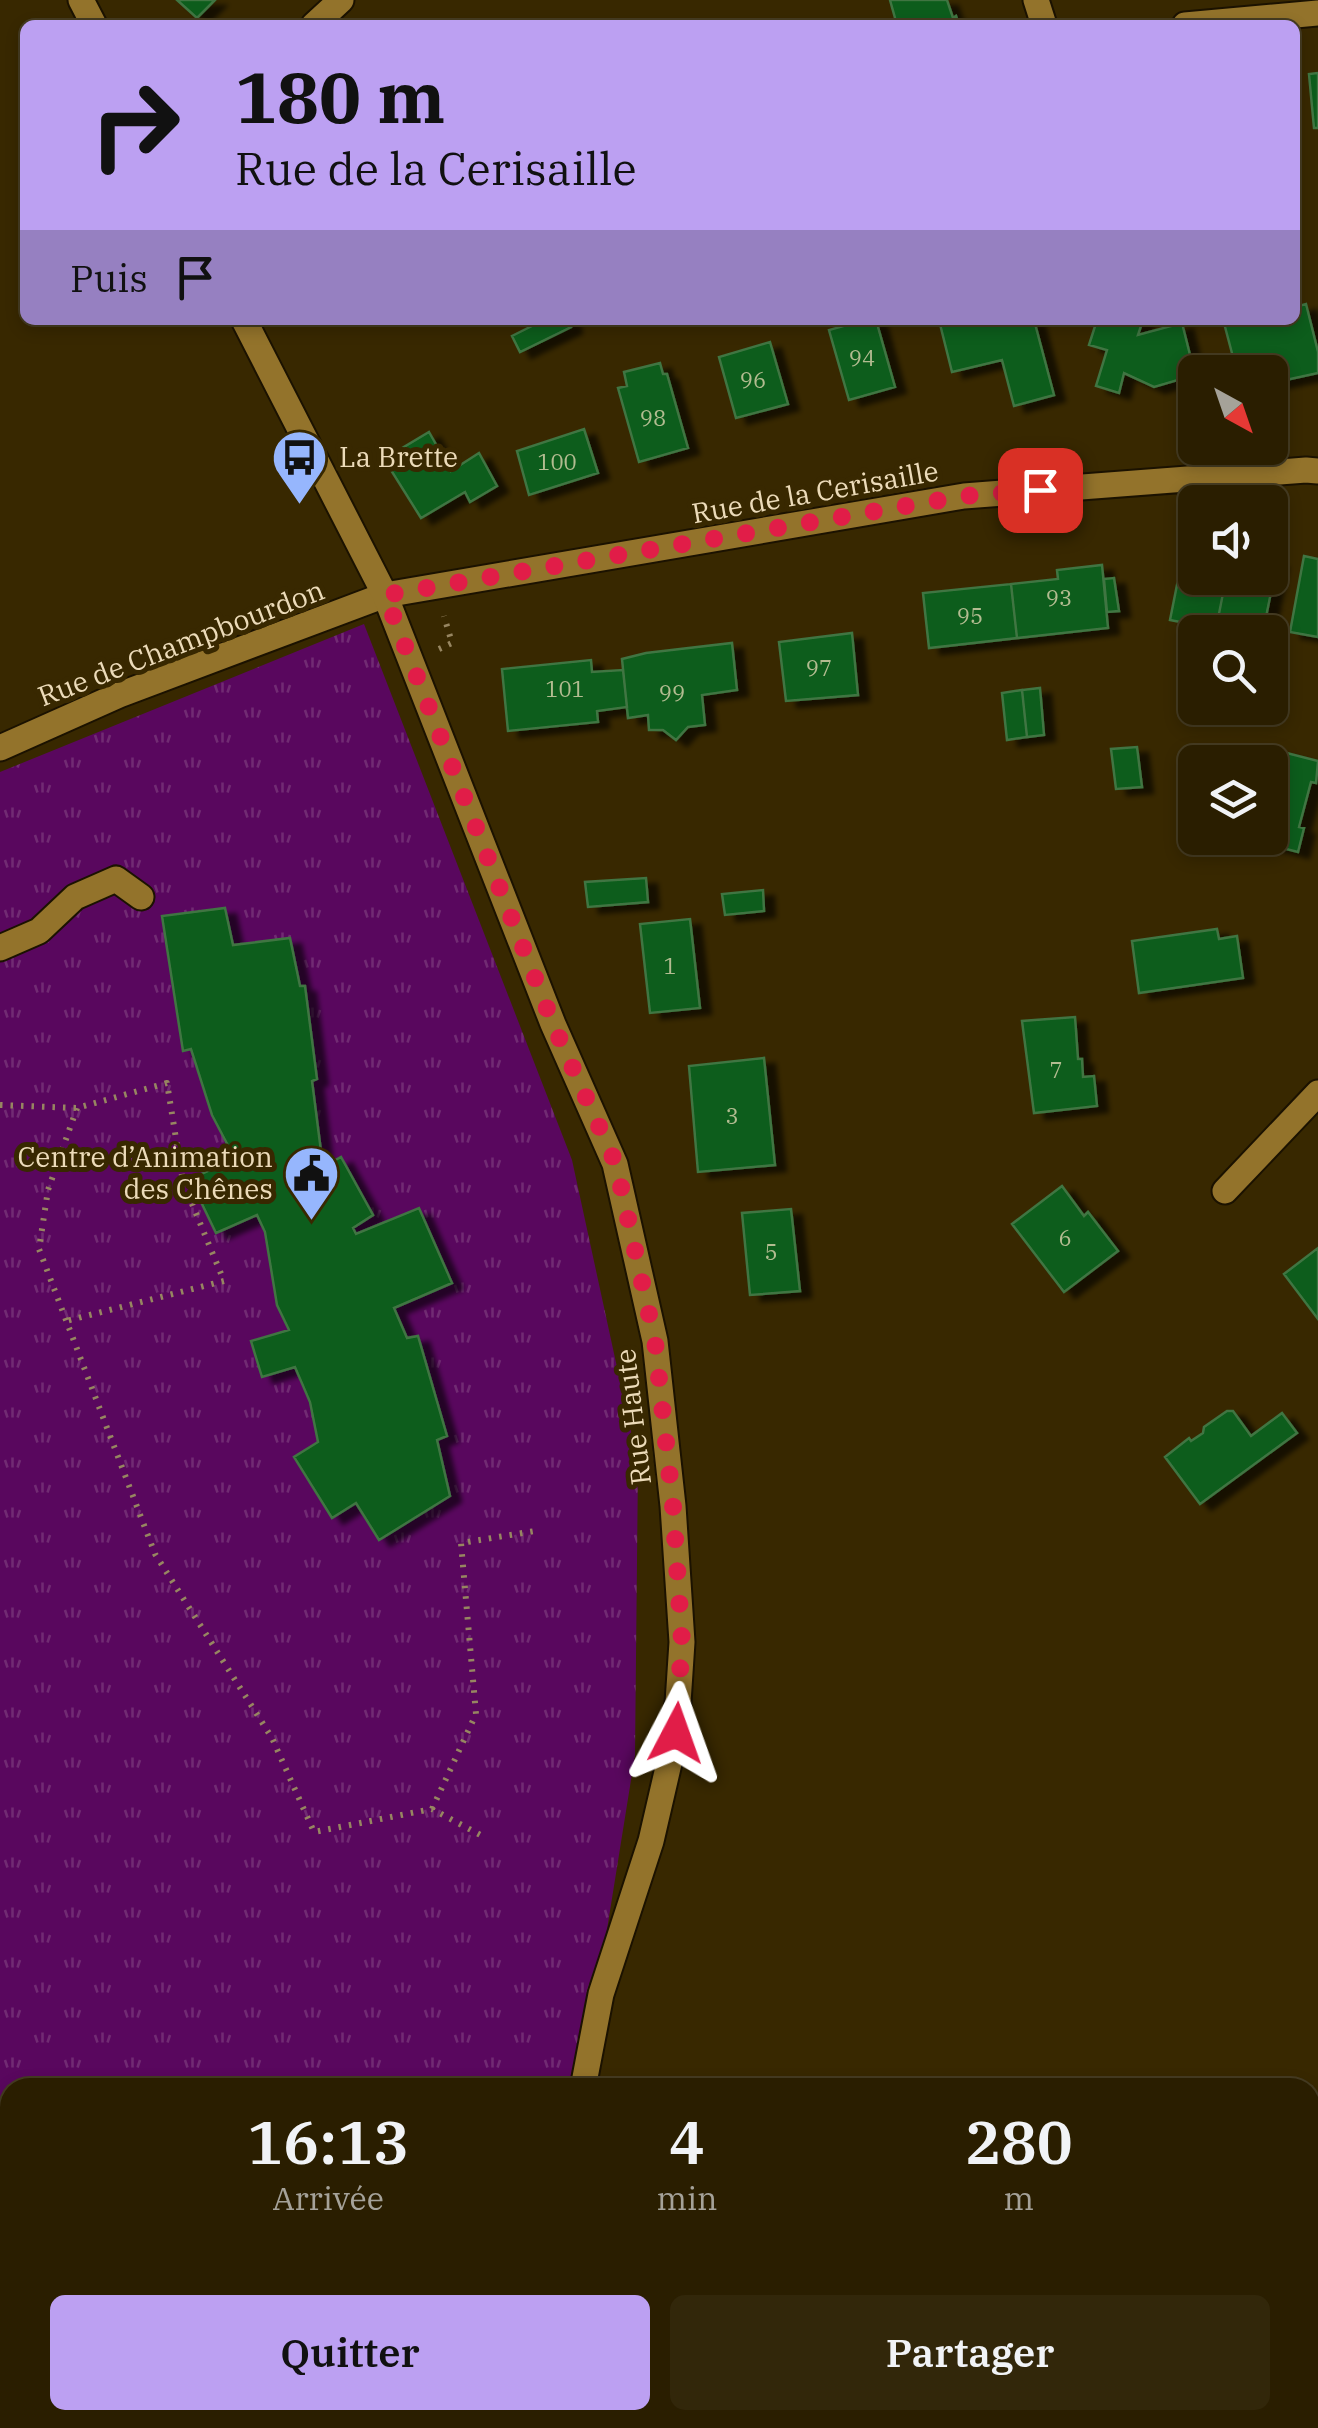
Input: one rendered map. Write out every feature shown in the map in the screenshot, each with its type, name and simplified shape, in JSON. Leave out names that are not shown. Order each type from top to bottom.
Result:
[{"type":"street","points":[[319,20],[341,0]]},
{"type":"street","points":[[1236,20],[1318,12]]},
{"type":"street","name":"Rue Haute","points":[[247,325],[385,595],[553,1024],[616,1164],[655,1341],[673,1506],[682,1642],[676,1733],[651,1841],[601,1994],[584,2078]]},
{"type":"street","name":"Rue de la Cerisaille","points":[[385,595],[964,496],[1318,471]]},
{"type":"street","name":"Rue de Champbourdon","points":[[0,748],[119,695],[385,595]]},
{"type":"street","points":[[0,948],[39,931],[74,898],[116,879],[142,897]]},
{"type":"street","points":[[1225,1191],[1318,1094]]},
{"type":"path","points":[[0,1105],[77,1108],[167,1084],[183,1182],[224,1281],[66,1321]]},
{"type":"path","points":[[77,1108],[48,1190],[39,1249],[155,1554],[272,1738],[314,1832],[432,1809],[486,1838]]},
{"type":"path","points":[[432,1809],[476,1714],[461,1542],[535,1532]]},
{"type":"green space","points":[[364,624],[572,1160],[638,1464],[635,1755],[583,2078],[0,2078],[0,772]]},
{"type":"building","points":[[177,0],[215,0],[197,18]]},
{"type":"building","points":[[890,0],[947,0],[957,20],[896,20]]},
{"type":"building","points":[[1318,73],[1318,128],[1314,128],[1309,74]]},
{"type":"building","points":[[1306,304],[1318,352],[1318,373],[1288,380],[1288,355],[1232,355],[1225,325],[1300,325],[1300,306]]},
{"type":"building","points":[[534,325],[571,327],[520,352],[512,336]]},
{"type":"building","points":[[847,325],[877,325],[895,387],[849,400],[829,330]]},
{"type":"building","points":[[940,325],[1035,325],[1054,395],[1014,406],[1002,360],[952,372]]},
{"type":"building","points":[[1095,325],[1141,325],[1138,335],[1182,325],[1190,355],[1178,355],[1178,380],[1154,387],[1124,373],[1119,393],[1096,386],[1107,350],[1089,345]]},
{"type":"building","points":[[770,342],[788,404],[736,418],[719,357]]},
{"type":"building","points":[[660,363],[663,374],[667,374],[688,448],[639,462],[618,388],[627,386],[624,372]]},
{"type":"building","points":[[584,429],[598,473],[529,495],[517,451]]},
{"type":"building","points":[[429,432],[451,471],[479,453],[497,486],[470,502],[465,492],[421,518],[384,459]]},
{"type":"building","points":[[1304,556],[1318,559],[1318,637],[1290,632]]},
{"type":"building","points":[[1102,565],[1108,628],[1017,638],[1011,584],[1058,579],[1057,570]]},
{"type":"building","points":[[1114,578],[1119,611],[1107,612],[1104,579]]},
{"type":"building","points":[[1178,580],[1178,595],[1223,595],[1219,615],[1178,615],[1178,622],[1170,620]]},
{"type":"building","points":[[1011,584],[1017,638],[929,648],[923,593]]},
{"type":"building","points":[[1223,595],[1270,595],[1266,615],[1219,615]]},
{"type":"building","points":[[852,633],[858,695],[786,701],[779,642]]},
{"type":"building","points":[[732,643],[737,690],[702,695],[705,725],[688,727],[676,740],[663,730],[649,730],[648,715],[628,718],[622,659]]},
{"type":"building","points":[[591,660],[592,672],[623,670],[627,707],[597,711],[598,722],[508,731],[502,669]]},
{"type":"building","points":[[1040,688],[1044,735],[1027,737],[1022,690]]},
{"type":"building","points":[[1022,690],[1027,737],[1007,740],[1002,693]]},
{"type":"building","points":[[1137,747],[1142,787],[1116,789],[1111,749]]},
{"type":"building","points":[[1288,753],[1318,761],[1316,783],[1311,782],[1299,827],[1304,828],[1298,852],[1288,849]]},
{"type":"building","points":[[646,878],[648,902],[588,907],[585,882]]},
{"type":"building","points":[[763,890],[764,911],[725,915],[722,894]]},
{"type":"building","name":"Centre d’Animation des Chênes","points":[[225,908],[233,945],[290,938],[300,986],[305,986],[323,1167],[341,1157],[373,1215],[353,1228],[356,1234],[419,1208],[452,1283],[394,1308],[407,1338],[418,1336],[447,1436],[437,1440],[450,1496],[379,1540],[356,1503],[332,1518],[294,1457],[318,1442],[310,1402],[295,1367],[262,1377],[251,1341],[289,1330],[277,1305],[265,1232],[257,1215],[216,1233],[190,1179],[235,1159],[212,1115],[191,1049],[183,1051],[162,916]]},
{"type":"building","points":[[690,919],[700,1008],[650,1013],[640,924]]},
{"type":"building","points":[[1217,929],[1219,939],[1237,936],[1243,978],[1139,993],[1132,941]]},
{"type":"building","points":[[1075,1017],[1078,1059],[1082,1059],[1083,1077],[1094,1076],[1097,1106],[1034,1113],[1022,1021]]},
{"type":"building","points":[[764,1058],[775,1165],[698,1172],[689,1066]]},
{"type":"building","points":[[1062,1186],[1118,1251],[1064,1292],[1012,1224]]},
{"type":"building","points":[[791,1209],[800,1291],[750,1295],[742,1213]]},
{"type":"building","points":[[1318,1248],[1318,1319],[1284,1274]]},
{"type":"building","points":[[1233,1411],[1251,1436],[1282,1413],[1297,1433],[1200,1504],[1165,1457],[1189,1438],[1191,1441],[1203,1433],[1204,1427]]},
{"type":"place","name":"La Brette","points":[[300,506]]},
{"type":"place","name":"Centre d’Animation des Chênes","points":[[312,1222]]},
{"type":"route","points":[[676,1733],[682,1642],[673,1506],[655,1341],[616,1164],[553,1024],[385,595],[964,496],[1040,490]]}]
